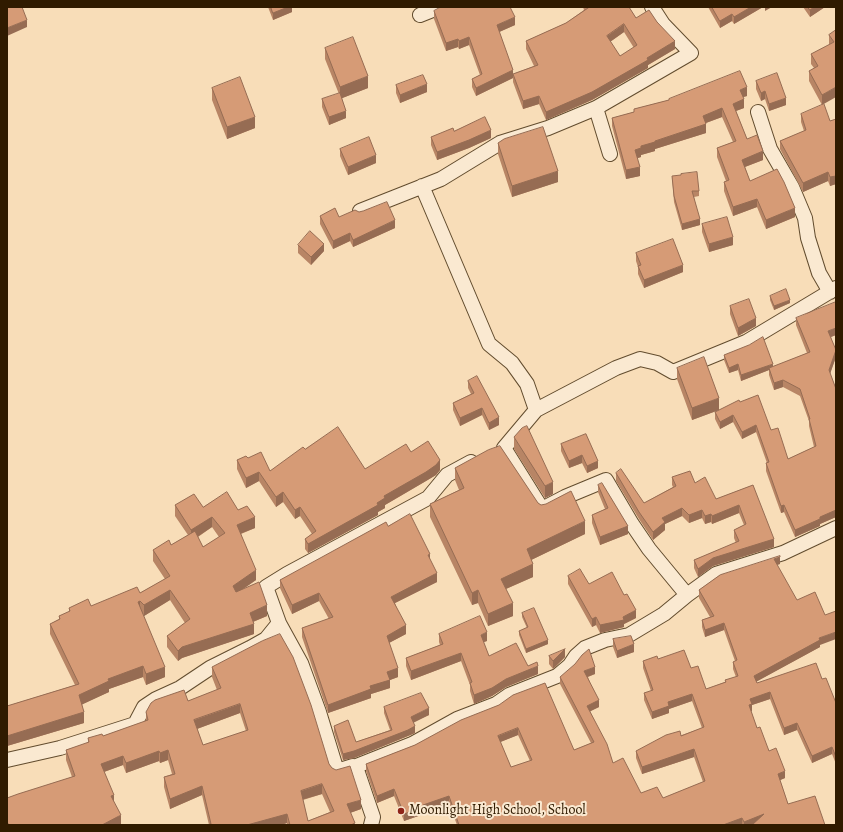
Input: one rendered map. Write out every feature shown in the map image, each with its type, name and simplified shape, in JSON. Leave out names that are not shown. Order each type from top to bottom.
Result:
[{"type":"street","points":[[420,15],[440,7]]},
{"type":"street","points":[[360,211],[441,179],[500,143],[548,128],[596,108],[692,53],[663,24],[652,7]]},
{"type":"street","points":[[596,108],[610,154]]},
{"type":"street","points":[[758,112],[770,149],[792,187],[805,218],[808,238],[819,273],[833,290],[746,342],[673,372],[657,363],[640,359],[616,368],[536,410],[494,452],[447,475],[428,498],[286,574],[266,587],[279,623],[301,663],[319,712],[337,771],[354,767],[412,744],[457,719],[496,704],[509,695],[557,676],[570,665],[576,656],[585,648],[605,640],[629,635],[664,614],[716,574],[783,553],[836,528]]},
{"type":"street","points":[[422,186],[489,344],[512,363],[527,384],[536,410]]},
{"type":"street","points":[[494,452],[542,509],[565,497],[606,480],[632,524],[649,549],[687,595]]},
{"type":"street","points":[[7,760],[66,747],[135,724],[144,707],[156,698],[180,688],[210,668],[266,639],[279,623]]},
{"type":"street","points":[[354,767],[356,767],[373,816],[371,825]]},
{"type":"building","points":[[7,7],[22,7],[27,20],[7,28]]},
{"type":"building","points":[[271,7],[288,7],[273,13]]},
{"type":"building","points":[[441,7],[510,7],[515,17],[497,25],[513,70],[476,88],[472,79],[482,74],[469,37],[459,41],[458,39],[446,43],[434,11]]},
{"type":"building","points":[[587,7],[629,7],[636,18],[649,10],[657,22],[675,41],[647,58],[648,60],[592,92],[546,112],[539,96],[523,101],[513,74],[538,65],[526,41],[566,23],[588,8]],"holes":[[[624,24],[637,45],[620,56],[607,36]]]},
{"type":"building","points":[[712,7],[751,7],[734,17],[732,14],[720,21]]},
{"type":"building","points":[[836,30],[836,87],[822,95],[809,71],[818,66],[811,54],[834,42],[829,35]]},
{"type":"building","points":[[353,37],[368,76],[340,87],[325,48]]},
{"type":"building","points":[[740,71],[747,87],[740,90],[744,99],[733,104],[747,139],[757,135],[763,151],[742,160],[750,181],[777,169],[795,208],[766,220],[757,199],[733,207],[724,182],[729,180],[717,148],[736,141],[722,108],[703,116],[706,124],[641,146],[641,148],[635,150],[640,167],[626,170],[612,118],[634,112],[634,109],[669,100]]},
{"type":"building","points":[[777,73],[786,98],[769,104],[765,91],[761,93],[756,81]]},
{"type":"building","points":[[423,75],[427,84],[400,95],[396,85]]},
{"type":"building","points":[[240,77],[255,117],[227,127],[212,88]]},
{"type":"building","points":[[340,93],[346,111],[329,117],[322,99]]},
{"type":"building","points":[[824,104],[830,121],[836,119],[836,176],[830,177],[828,172],[803,183],[780,141],[806,130],[801,114]]},
{"type":"building","points":[[485,117],[491,130],[437,152],[431,137],[453,128],[454,131]]},
{"type":"building","points":[[543,127],[558,171],[512,186],[498,143],[504,139]]},
{"type":"building","points":[[369,137],[376,155],[348,167],[340,149]]},
{"type":"building","points":[[697,172],[699,191],[692,191],[700,219],[682,224],[674,196],[672,176]]},
{"type":"building","points":[[387,202],[395,220],[353,240],[350,233],[333,241],[320,216],[335,208],[339,217],[355,210],[359,212],[363,211]]},
{"type":"building","points":[[727,217],[733,237],[709,244],[702,224]]},
{"type":"building","points":[[310,231],[324,244],[311,257],[298,245]]},
{"type":"building","points":[[673,239],[683,265],[644,280],[638,266],[641,265],[636,253]]},
{"type":"building","points":[[786,289],[790,300],[774,306],[770,296]]},
{"type":"building","points":[[749,299],[756,318],[738,328],[730,306]]},
{"type":"building","points":[[836,302],[836,328],[828,331],[836,350],[829,370],[836,389],[836,510],[795,530],[784,505],[781,506],[766,463],[769,462],[756,425],[742,432],[733,415],[720,422],[715,412],[739,400],[740,402],[758,395],[771,430],[778,428],[788,459],[816,446],[810,419],[800,389],[783,380],[774,383],[769,368],[810,352],[796,318]]},
{"type":"building","points":[[763,337],[773,364],[741,375],[738,364],[729,368],[724,355],[749,345]]},
{"type":"building","points":[[704,357],[719,398],[692,408],[677,368]]},
{"type":"building","points":[[477,376],[499,417],[489,423],[482,408],[460,418],[453,403],[474,393],[468,381]]},
{"type":"building","points":[[527,426],[553,482],[545,486],[514,437],[522,428]]},
{"type":"building","points":[[338,427],[365,469],[406,444],[411,452],[428,441],[440,460],[426,472],[384,496],[385,498],[377,503],[378,505],[308,544],[305,539],[316,531],[300,507],[295,510],[283,492],[276,497],[259,472],[246,478],[237,460],[246,456],[248,458],[261,452],[270,471],[303,447],[305,449]]},
{"type":"building","points":[[586,434],[598,461],[587,466],[582,455],[569,461],[561,444]]},
{"type":"building","points":[[500,446],[538,503],[541,505],[546,504],[571,491],[585,521],[527,549],[533,564],[501,579],[513,603],[488,614],[478,590],[472,593],[430,504],[464,488],[455,468],[488,450]]},
{"type":"building","points":[[621,469],[644,503],[676,486],[672,477],[690,471],[695,483],[705,477],[716,499],[753,485],[774,539],[713,558],[698,569],[694,560],[739,541],[734,530],[746,524],[739,505],[712,516],[711,514],[705,516],[702,510],[689,515],[682,508],[662,518],[665,522],[653,532],[639,512],[616,473]]},
{"type":"building","points":[[602,483],[628,526],[600,537],[592,515],[608,508],[598,485]]},
{"type":"building","points":[[227,492],[238,510],[247,506],[255,517],[237,525],[256,570],[233,586],[236,592],[259,582],[267,605],[250,613],[254,624],[182,647],[178,651],[167,636],[190,619],[170,590],[144,605],[140,601],[138,602],[165,667],[146,674],[143,666],[108,679],[109,681],[79,695],[84,712],[7,736],[7,706],[79,684],[50,624],[60,619],[59,616],[70,611],[69,608],[88,599],[91,606],[137,587],[140,593],[170,576],[153,550],[169,540],[171,545],[195,531],[203,547],[225,533],[212,517],[191,530],[175,505],[194,494],[203,507]]},
{"type":"building","points":[[410,514],[430,554],[428,555],[437,573],[391,597],[406,625],[387,636],[398,668],[387,672],[390,680],[370,686],[371,689],[328,705],[302,628],[333,617],[319,593],[292,605],[280,580],[386,522],[388,526]]},
{"type":"building","points":[[780,556],[774,559],[797,600],[815,592],[825,615],[836,611],[836,632],[819,638],[820,640],[754,676],[757,683],[816,663],[822,679],[826,678],[836,703],[836,757],[832,747],[812,756],[797,723],[784,728],[770,692],[750,699],[752,704],[749,705],[757,728],[760,727],[769,751],[776,748],[785,771],[778,774],[788,804],[815,796],[825,825],[752,825],[764,814],[744,822],[742,818],[723,825],[459,825],[449,796],[423,805],[424,807],[404,814],[394,789],[377,796],[366,764],[415,745],[461,720],[499,705],[513,695],[545,683],[574,750],[594,742],[560,677],[589,649],[595,667],[584,671],[599,700],[587,706],[607,744],[613,763],[623,758],[641,793],[657,787],[663,798],[705,781],[694,749],[642,767],[636,751],[666,735],[680,731],[681,736],[704,727],[692,694],[668,702],[669,706],[652,712],[644,693],[653,690],[643,661],[657,656],[658,659],[684,650],[691,668],[698,666],[706,689],[738,676],[733,662],[737,660],[724,623],[705,630],[702,620],[714,616],[699,590],[720,575]],"holes":[[[518,728],[532,760],[511,767],[498,736]]]},
{"type":"building","points":[[580,569],[589,584],[612,572],[624,595],[627,594],[636,610],[623,617],[624,620],[600,625],[596,617],[592,619],[568,576]]},
{"type":"building","points":[[534,608],[548,640],[526,649],[519,631],[528,627],[522,613]]},
{"type":"building","points":[[480,616],[487,632],[481,635],[489,656],[516,643],[528,666],[537,662],[538,666],[506,679],[492,688],[474,695],[470,683],[472,682],[461,653],[411,671],[406,658],[443,644],[439,634]]},
{"type":"building","points":[[280,634],[293,657],[311,705],[329,764],[336,770],[350,766],[361,800],[347,804],[355,823],[351,825],[290,825],[287,814],[247,825],[210,825],[202,786],[170,799],[164,777],[175,774],[168,750],[160,753],[159,751],[126,763],[123,756],[101,764],[114,795],[111,796],[121,815],[102,825],[9,825],[7,822],[7,798],[75,776],[66,750],[89,742],[88,738],[102,734],[103,736],[148,720],[146,712],[151,703],[155,700],[184,690],[188,701],[221,688],[212,667],[262,641]],"holes":[[[240,704],[248,730],[203,745],[194,720]],[[322,784],[334,811],[308,821],[301,791]]]},
{"type":"building","points":[[631,636],[634,644],[617,651],[613,639]]},
{"type":"building","points":[[565,649],[553,661],[549,656]]},
{"type":"building","points":[[421,693],[429,708],[411,717],[415,726],[343,754],[334,726],[348,720],[356,742],[392,730],[384,707]]},
{"type":"place","name":"Moonlight High School, School","points":[[401,811]]}]
